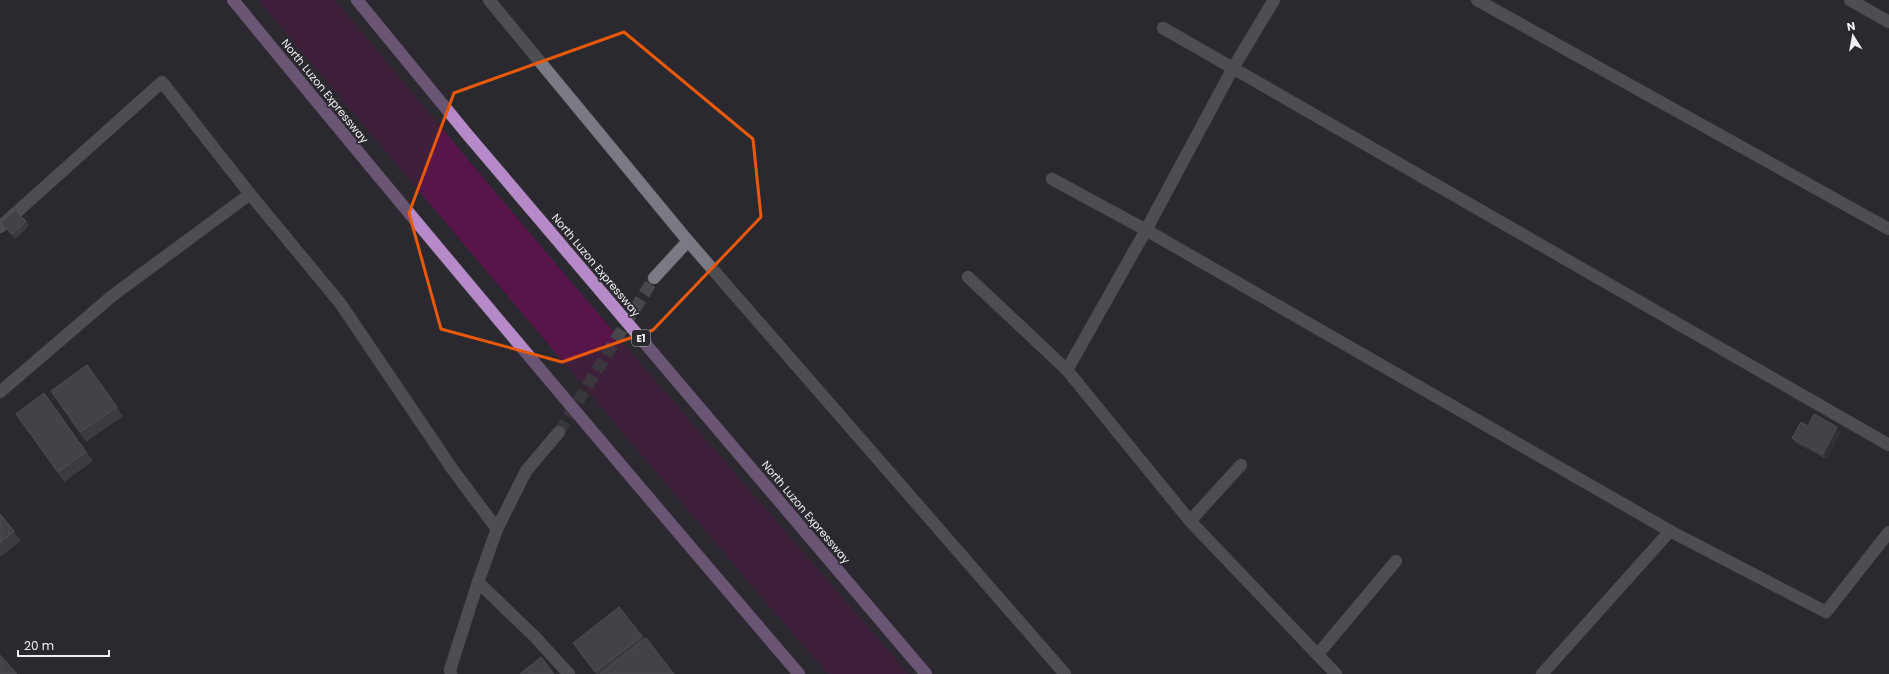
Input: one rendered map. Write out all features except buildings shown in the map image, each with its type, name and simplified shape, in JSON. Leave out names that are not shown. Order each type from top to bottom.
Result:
[{"type":"highway","name":"North Luzon Expressway","points":[[234,0],[394,196],[591,432],[799,674]]},
{"type":"highway","name":"North Luzon Expressway","points":[[357,0],[467,134],[926,674]]},
{"type":"street","points":[[489,0],[688,241],[1065,674]]},
{"type":"street","points":[[1067,370],[1146,230],[1233,68],[1274,0]]},
{"type":"street","points":[[1477,0],[1889,228]]},
{"type":"street","points":[[1850,0],[1889,22]]},
{"type":"street","points":[[1163,28],[1889,445]]},
{"type":"street","points":[[0,227],[162,82],[250,194],[340,303],[453,470],[497,530]]},
{"type":"street","points":[[1052,179],[1146,230],[1670,531],[1826,612],[1889,532]]},
{"type":"street","points":[[0,392],[112,296],[250,194]]},
{"type":"street","points":[[654,278],[688,241]]},
{"type":"street","points":[[968,277],[1067,370],[1190,521],[1336,674]]},
{"type":"street","points":[[448,673],[497,530],[526,471],[559,432]]},
{"type":"street","points":[[1190,521],[1241,465]]},
{"type":"street","points":[[1542,674],[1670,531]]},
{"type":"street","points":[[1318,654],[1396,561]]},
{"type":"street","points":[[478,582],[535,637],[569,674]]},
{"type":"highlighted area","points":[[624,32],[753,139],[761,217],[653,330],[562,362],[441,329],[409,213],[454,93]]},
{"type":"shaded area","points":[[258,0],[335,0],[620,339],[909,674],[828,674],[768,605]]},
{"type":"tunnel","points":[[559,432],[654,278]]}]
